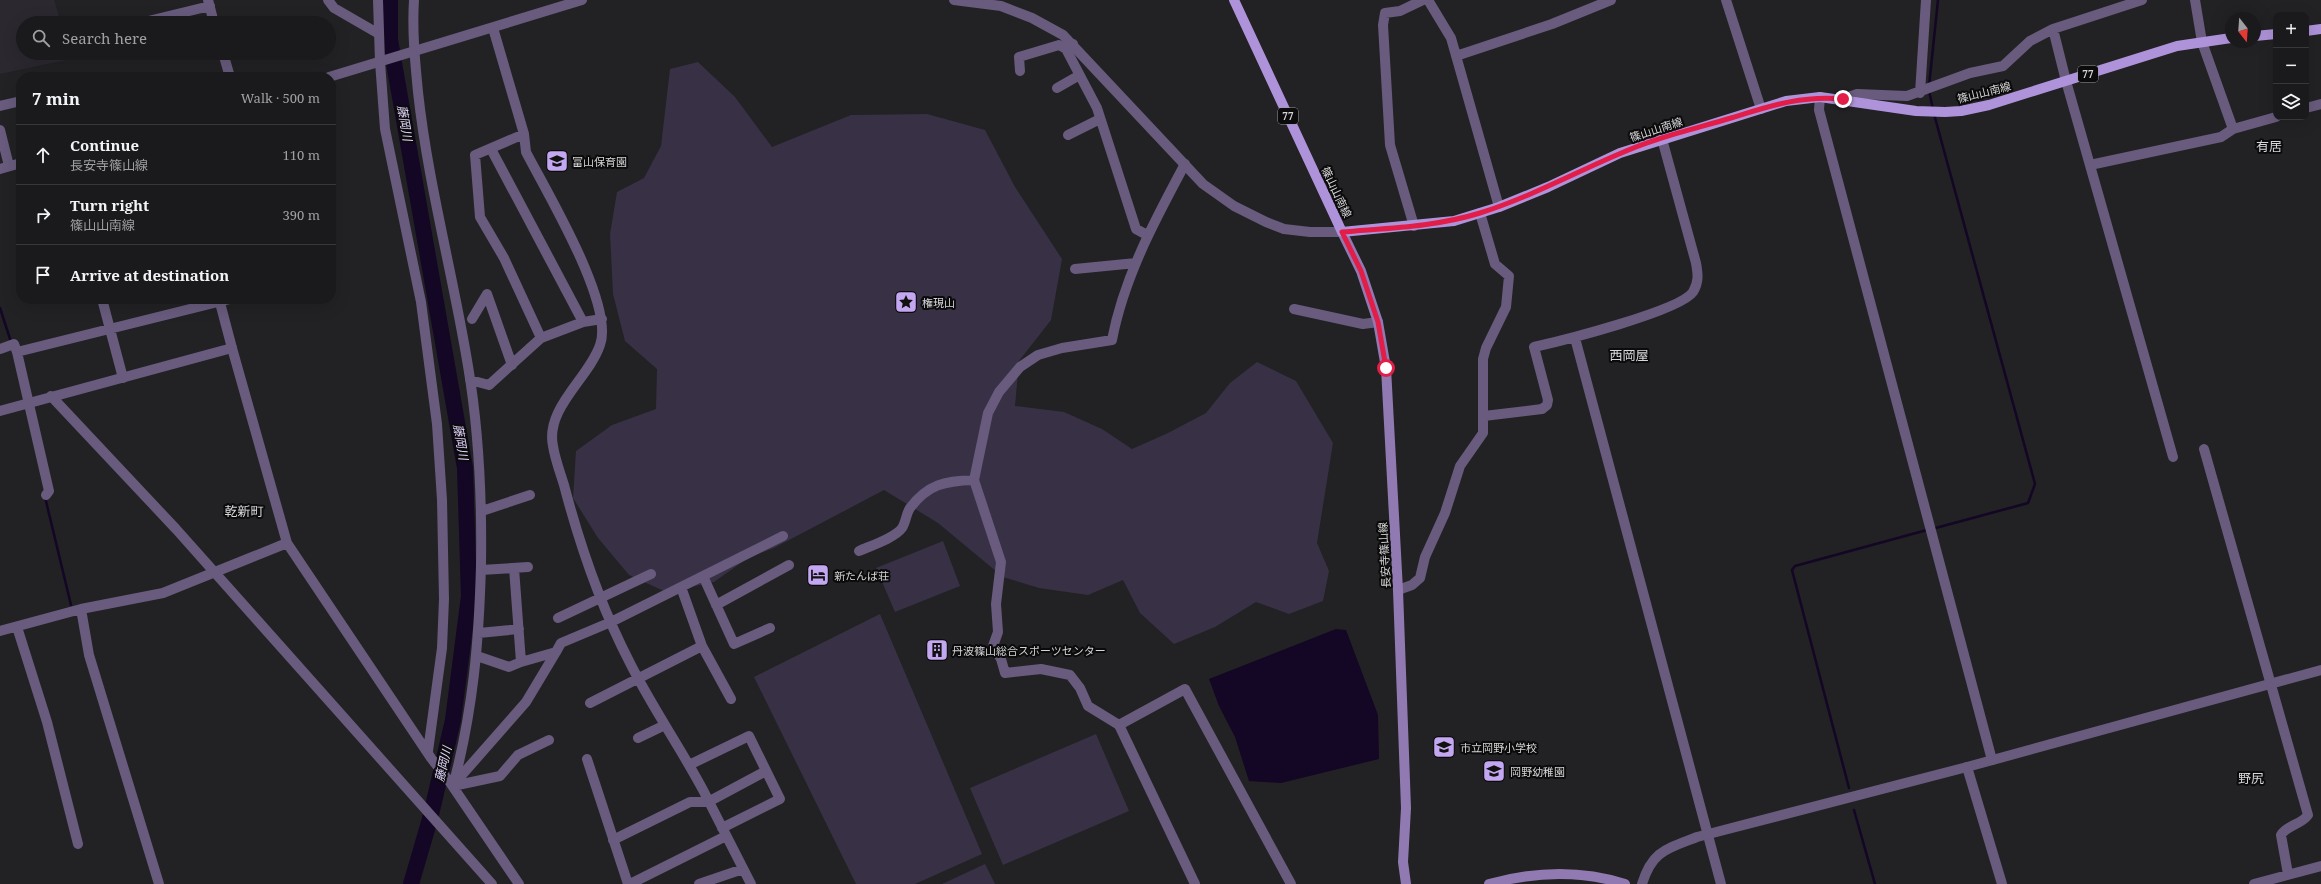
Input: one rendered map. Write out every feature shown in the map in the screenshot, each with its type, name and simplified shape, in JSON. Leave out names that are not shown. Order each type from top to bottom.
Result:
[{"type":"main road","name":"篠山山南線","points":[[1234,0],[1342,232],[1454,221],[1480,213],[1548,187],[1620,153],[1786,101],[1820,97],[1923,111],[1945,112],[1989,105],[2177,46],[2225,39]]},
{"type":"main road","points":[[2309,31],[2321,29]]},
{"type":"main road","points":[[2261,35],[2273,34]]},
{"type":"main road","name":"長安寺篠山線","points":[[1342,232],[1361,271],[1378,322],[1386,368],[1398,590],[1406,808],[1403,862],[1406,884]]},
{"type":"main road","points":[[1489,884],[1565,874],[1613,880],[1625,884]]},
{"type":"street","points":[[328,0],[334,8],[379,34]]},
{"type":"street","points":[[378,0],[385,129],[405,233],[421,302],[437,424],[442,500],[444,599],[442,648],[430,755]]},
{"type":"street","points":[[414,0],[411,53],[422,130],[470,380],[482,511],[479,633],[477,656],[465,743],[451,783]]},
{"type":"street","points":[[336,75],[582,0]]},
{"type":"street","points":[[954,0],[1001,6],[1026,15],[1063,35],[1069,46],[1078,76],[1097,108],[1136,229],[1147,235]]},
{"type":"street","points":[[1414,226],[1390,145],[1383,25],[1386,13],[1400,11],[1423,0]]},
{"type":"street","points":[[1428,0],[1451,38],[1499,206]]},
{"type":"street","points":[[1456,56],[1552,24],[1611,0]]},
{"type":"street","points":[[1726,0],[1761,109]]},
{"type":"street","points":[[1922,92],[1926,0]]},
{"type":"street","points":[[1843,99],[1857,94],[1907,96],[1922,92],[1970,72],[2003,66],[2030,41],[2053,29],[2142,0]]},
{"type":"street","points":[[2195,0],[2202,42],[2233,129]]},
{"type":"street","points":[[164,16],[209,3],[212,16]]},
{"type":"street","points":[[493,28],[524,134],[526,152],[583,261],[602,319],[601,345],[564,401],[553,428],[552,444],[581,545],[611,622],[639,679],[688,765],[751,884]]},
{"type":"street","points":[[2053,29],[2066,81],[2173,456]]},
{"type":"street","points":[[1020,71],[1019,57],[1059,45],[1069,46],[1203,184],[1234,206],[1284,229],[1310,232],[1342,232]]},
{"type":"street","points":[[225,60],[229,72]]},
{"type":"street","points":[[1057,88],[1078,76]]},
{"type":"street","points":[[1820,97],[1819,110],[1992,760]]},
{"type":"street","points":[[0,106],[16,102]]},
{"type":"street","points":[[2309,107],[2321,104]]},
{"type":"street","points":[[2090,165],[2221,137],[2233,129],[2273,118]]},
{"type":"street","points":[[1068,135],[1100,119]]},
{"type":"street","points":[[0,130],[5,167],[16,164]]},
{"type":"street","points":[[524,134],[475,155],[480,217],[504,258],[541,338]]},
{"type":"street","points":[[1484,416],[1542,409],[1547,405],[1548,400],[1534,347],[1575,338],[1656,311],[1683,300],[1692,293],[1698,279],[1696,263],[1662,139]]},
{"type":"street","points":[[491,149],[583,322]]},
{"type":"street","points":[[1185,164],[1147,235],[1117,312],[1112,340],[1062,348],[1038,355],[1020,367],[999,392],[988,412],[974,480],[1002,562],[996,604],[998,632],[993,646],[1001,659],[1005,673],[1041,669],[1070,675],[1080,688],[1088,706],[1119,726],[1196,884]]},
{"type":"street","points":[[1398,590],[1412,585],[1420,578],[1425,558],[1445,513],[1460,466],[1483,433],[1483,359],[1486,348],[1506,307],[1509,276],[1495,264],[1480,213]]},
{"type":"street","points":[[1075,269],[1136,263]]},
{"type":"street","points":[[472,319],[487,294],[512,365]]},
{"type":"street","points":[[104,304],[123,378]]},
{"type":"street","points":[[17,352],[207,304]]},
{"type":"street","points":[[220,304],[287,543],[519,884]]},
{"type":"street","points":[[1294,309],[1363,324],[1378,322]]},
{"type":"street","points":[[470,380],[490,385],[541,338],[583,322],[602,319]]},
{"type":"street","points":[[1575,338],[1721,884]]},
{"type":"street","points":[[0,348],[14,344],[17,352],[30,402],[49,491],[46,495]]},
{"type":"street","points":[[0,410],[232,348]]},
{"type":"street","points":[[51,396],[214,572],[416,799],[441,824],[492,884]]},
{"type":"street","points":[[2204,449],[2308,815],[2305,820],[2284,830],[2281,835],[2288,874]]},
{"type":"street","points":[[859,551],[880,542],[901,529],[909,509],[930,488],[955,481],[974,480]]},
{"type":"street","points":[[482,511],[530,495]]},
{"type":"street","points":[[451,783],[526,702],[561,643],[611,622],[783,536]]},
{"type":"street","points":[[0,631],[81,609],[163,593],[287,543]]},
{"type":"street","points":[[716,605],[789,565]]},
{"type":"street","points":[[481,570],[528,567]]},
{"type":"street","points":[[514,568],[521,662]]},
{"type":"street","points":[[558,618],[651,574]]},
{"type":"street","points":[[703,576],[734,644],[770,628]]},
{"type":"street","points":[[681,587],[702,646],[731,699]]},
{"type":"street","points":[[81,609],[89,655],[159,884]]},
{"type":"street","points":[[17,627],[47,722],[78,844]]},
{"type":"street","points":[[479,633],[519,629]]},
{"type":"street","points":[[590,703],[702,646]]},
{"type":"street","points":[[477,656],[509,667],[556,652]]},
{"type":"street","points":[[1642,884],[1648,866],[1656,856],[1673,846],[1707,835],[1967,767],[2321,670]]},
{"type":"street","points":[[1119,726],[1185,689],[1291,884]]},
{"type":"street","points":[[638,738],[665,725]]},
{"type":"street","points":[[587,759],[629,884],[724,832],[780,799],[749,736],[688,765]]},
{"type":"street","points":[[451,783],[500,776],[518,755],[549,740]]},
{"type":"street","points":[[1967,767],[2002,884]]},
{"type":"street","points":[[613,840],[690,802],[708,802],[766,771]]},
{"type":"street","points":[[2254,884],[2321,866]]},
{"type":"street","points":[[699,884],[743,869]]},
{"type":"shaded area","points":[[0,0],[54,0],[59,16],[16,16],[16,60],[66,60],[0,74]]},
{"type":"shaded area","points":[[698,62],[735,97],[772,147],[851,115],[927,114],[985,130],[1015,187],[1062,259],[1051,320],[1019,361],[1015,406],[1064,412],[1102,429],[1132,449],[1168,433],[1206,413],[1230,383],[1257,362],[1296,381],[1333,443],[1317,543],[1329,571],[1323,601],[1289,614],[1256,602],[1215,627],[1174,644],[1140,613],[1123,580],[1088,595],[1039,588],[1003,577],[938,523],[884,490],[774,548],[748,558],[714,582],[666,592],[629,575],[598,538],[573,498],[576,451],[612,425],[656,409],[657,369],[625,341],[613,294],[610,234],[617,192],[644,178],[661,146],[670,69]]},
{"type":"shaded area","points":[[943,541],[960,586],[895,612],[876,568]]},
{"type":"shaded area","points":[[880,614],[982,854],[915,884],[856,884],[754,677]]},
{"type":"shaded area","points":[[1336,629],[1346,630],[1378,715],[1379,759],[1281,783],[1249,781],[1235,737],[1219,706],[1209,679]]},
{"type":"shaded area","points":[[1096,734],[1129,811],[1003,865],[970,788]]},
{"type":"shaded area","points":[[985,864],[995,884],[942,884]]},
{"type":"waterway","name":"藤岡川","points":[[390,0],[390,40],[465,468],[469,596],[453,720],[430,819],[411,884]]},
{"type":"waterway","points":[[1929,86],[1938,0]]},
{"type":"waterway","points":[[1929,91],[1933,109]]},
{"type":"waterway","points":[[1932,529],[2028,503],[2035,484],[1934,114]]},
{"type":"waterway","points":[[0,308],[11,342]]},
{"type":"waterway","points":[[45,497],[71,605]]},
{"type":"waterway","points":[[1849,788],[1792,570],[1795,566],[1927,530]]},
{"type":"waterway","points":[[1854,810],[1875,884]]},
{"type":"place","name":"富山保育園","points":[[557,161]]},
{"type":"place","name":"権現山","points":[[906,302]]},
{"type":"place","name":"新たんば荘","points":[[818,575]]},
{"type":"place","name":"丹波篠山総合スポーツセンター","points":[[937,650]]},
{"type":"place","name":"市立岡野小学校","points":[[1444,747]]},
{"type":"place","name":"岡野幼稚園","points":[[1494,771]]},
{"type":"district","name":"有居","points":[[2269,146]]},
{"type":"district","name":"西岡屋","points":[[1629,355]]},
{"type":"district","name":"乾新町","points":[[244,511]]},
{"type":"district","name":"野尻","points":[[2251,778]]},
{"type":"route","points":[[1386,368],[1378,322],[1361,271],[1342,232],[1454,221],[1480,213],[1548,187],[1620,153],[1662,139],[1786,101],[1820,97],[1843,99]]}]
